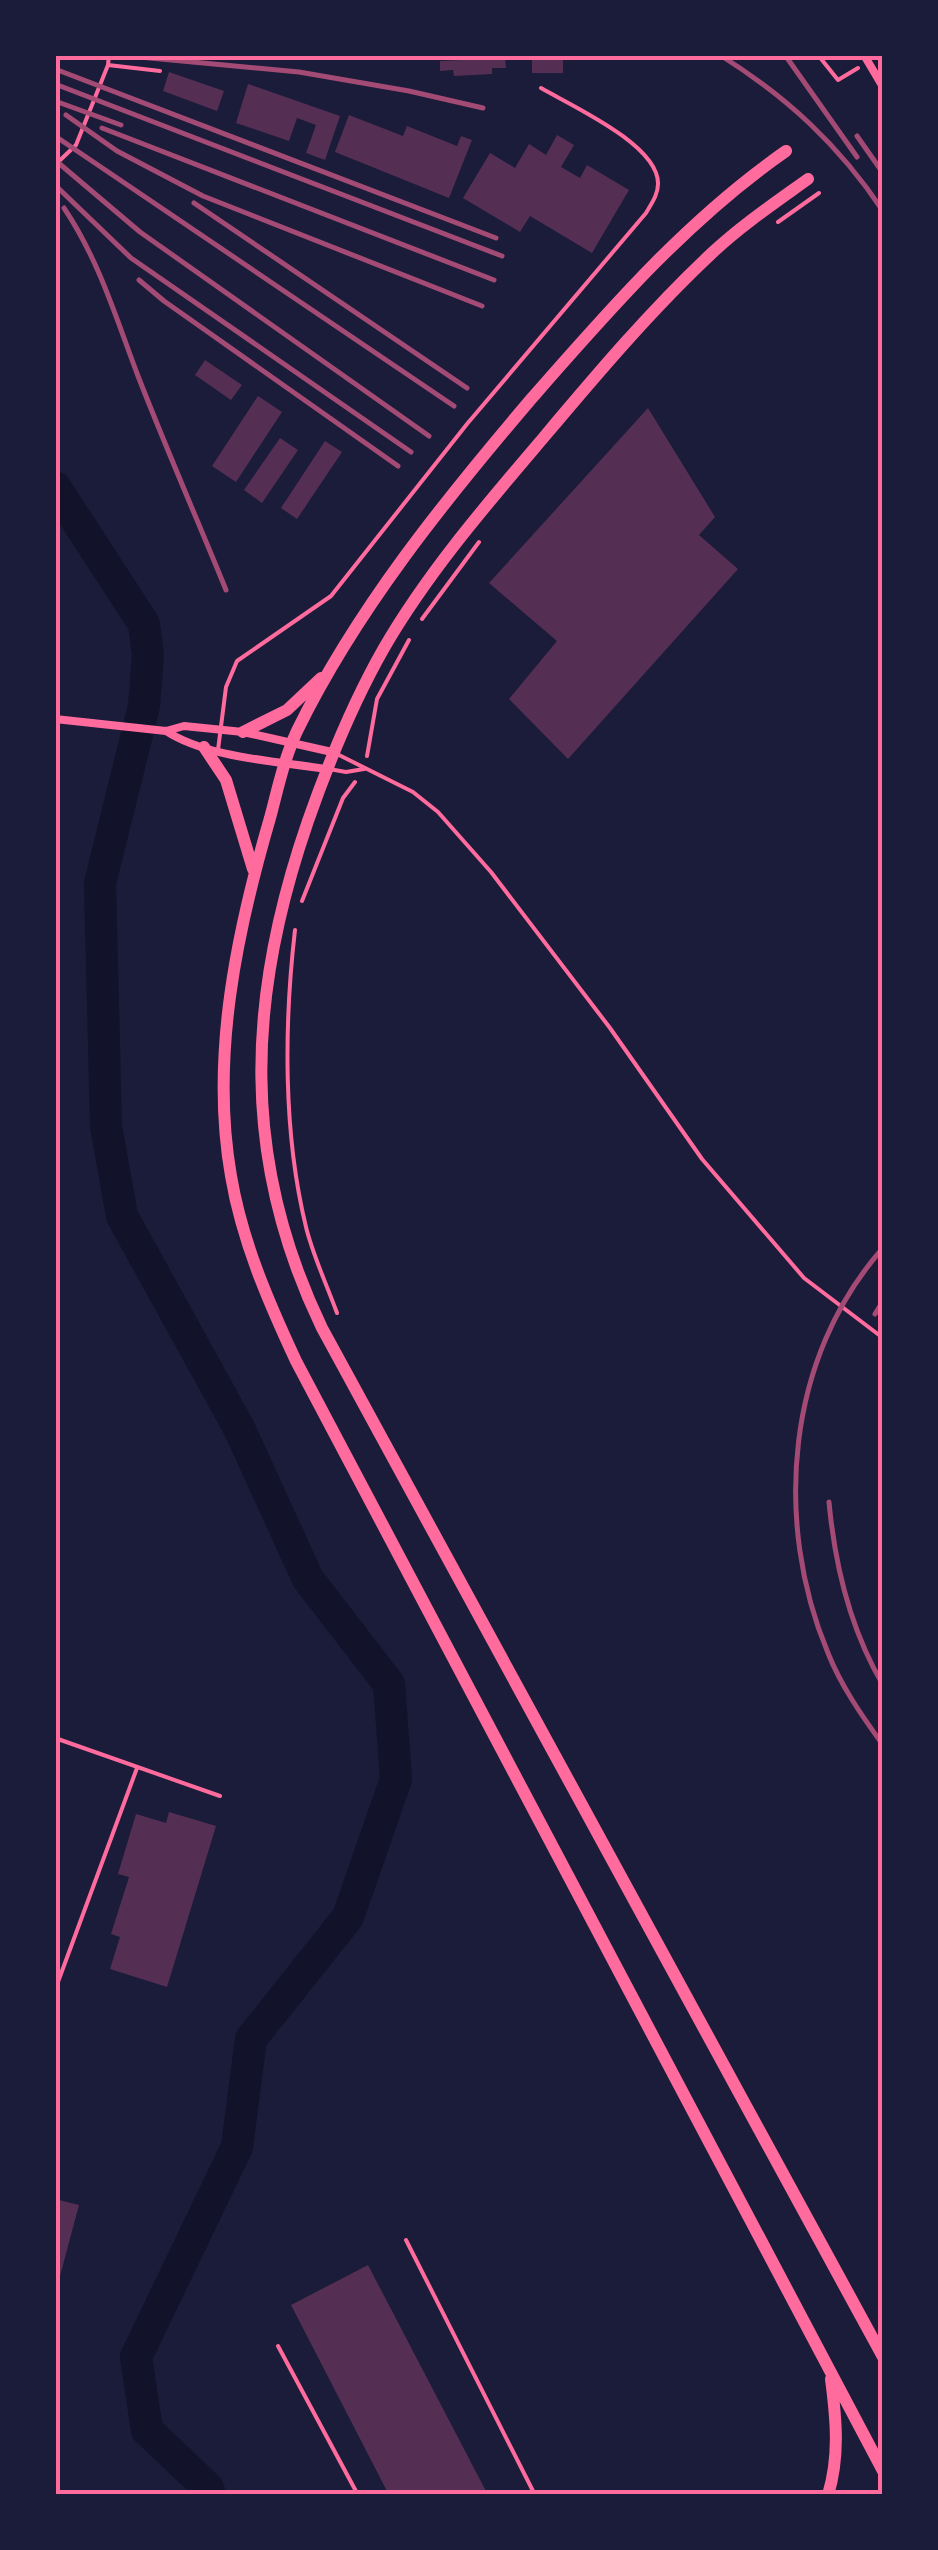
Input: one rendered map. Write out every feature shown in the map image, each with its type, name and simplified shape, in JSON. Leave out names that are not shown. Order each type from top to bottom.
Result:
[{"type":"highway","points":[[786,151],[736,186],[691,226],[469,470],[337,662],[284,762],[254,871],[229,1006],[225,1088],[230,1173],[253,1261],[296,1361],[883,2471]]},
{"type":"highway","points":[[808,178],[713,252],[578,396],[478,516],[394,632],[332,752],[300,846],[276,931],[261,1057],[270,1177],[288,1252],[322,1328],[883,2357]]},
{"type":"highway","points":[[243,732],[287,710],[337,662]]},
{"type":"highway","points":[[211,749],[226,780],[254,871]]},
{"type":"highway","points":[[828,2495],[837,2440],[830,2372]]},
{"type":"street","points":[[866,58],[883,87]]},
{"type":"street","points":[[55,719],[166,731],[184,726],[219,729],[332,752]]},
{"type":"street","points":[[166,731],[182,742],[211,749],[326,769]]},
{"type":"lane","points":[[211,749],[219,729],[226,687],[238,661],[332,596],[466,424],[624,240],[656,195],[657,172],[645,153],[542,88]]},
{"type":"lane","points":[[332,752],[349,757],[364,769],[413,792],[463,838],[610,1028],[702,1159],[804,1278],[883,1338]]},
{"type":"lane","points":[[326,769],[364,769]]},
{"type":"lane","points":[[55,1738],[220,1796]]},
{"type":"lane","points":[[55,1990],[138,1768]]},
{"type":"lane","points":[[406,2240],[534,2495]]},
{"type":"lane","points":[[278,2346],[358,2495]]},
{"type":"path","points":[[55,166],[76,144],[109,55]]},
{"type":"path","points":[[818,55],[838,80],[866,58]]},
{"type":"path","points":[[108,65],[160,71]]},
{"type":"path","points":[[770,228],[819,193]]},
{"type":"path","points":[[338,1313],[306,1228],[295,1154],[286,1034],[297,915],[343,798],[364,769],[376,699],[414,630],[489,528]]},
{"type":"building","points":[[505,58],[506,68],[492,68],[492,74],[454,76],[453,70],[440,71],[440,61]]},
{"type":"building","points":[[532,58],[563,58],[563,73],[532,73]]},
{"type":"building","points":[[169,72],[224,91],[217,111],[163,91]]},
{"type":"building","points":[[248,84],[340,116],[325,160],[306,153],[316,125],[297,118],[289,141],[236,123]]},
{"type":"building","points":[[349,115],[403,136],[407,126],[457,146],[461,136],[472,140],[449,198],[335,152]]},
{"type":"building","points":[[557,135],[574,145],[561,167],[580,178],[587,165],[629,190],[592,253],[530,216],[520,232],[463,198],[490,153],[515,168],[529,144],[546,155]]},
{"type":"building","points":[[205,360],[242,385],[231,400],[195,375]]},
{"type":"building","points":[[258,396],[282,412],[236,482],[212,466]]},
{"type":"building","points":[[648,408],[715,517],[699,535],[738,569],[568,759],[509,699],[557,641],[489,583]]},
{"type":"building","points":[[280,438],[298,450],[262,503],[244,490]]},
{"type":"building","points":[[325,441],[342,452],[297,519],[281,508]]},
{"type":"building","points":[[169,1812],[216,1826],[167,1987],[110,1969],[120,1937],[111,1934],[129,1877],[118,1874],[136,1814],[166,1823]]},
{"type":"building","points":[[55,2199],[79,2205],[56,2291],[55,2291]]},
{"type":"building","points":[[368,2265],[488,2495],[389,2495],[291,2305]]},
{"type":"waterway","points":[[55,487],[144,624],[148,655],[144,706],[100,883],[106,1126],[122,1216],[239,1428],[308,1579],[389,1684],[396,1779],[348,1917],[251,2039],[237,2147],[136,2357],[147,2430],[208,2488],[210,2495]]},
{"type":"railway","points":[[118,55],[299,72],[483,108]]},
{"type":"railway","points":[[720,55],[768,88],[810,124],[883,211]]},
{"type":"railway","points":[[785,55],[857,157]]},
{"type":"railway","points":[[55,69],[496,238]]},
{"type":"railway","points":[[55,84],[502,256]]},
{"type":"railway","points":[[55,101],[121,125]]},
{"type":"railway","points":[[66,115],[117,151],[203,196],[482,306]]},
{"type":"railway","points":[[102,128],[494,280]]},
{"type":"railway","points":[[55,136],[454,406]]},
{"type":"railway","points":[[857,136],[883,173]]},
{"type":"railway","points":[[55,160],[140,232],[429,436]]},
{"type":"railway","points":[[55,185],[131,258],[411,452]]},
{"type":"railway","points":[[194,203],[467,388]]},
{"type":"railway","points":[[64,208],[97,269],[226,590]]},
{"type":"railway","points":[[139,280],[398,466]]},
{"type":"railway","points":[[883,1248],[851,1291],[826,1339],[808,1390],[798,1442],[796,1496],[800,1550],[811,1602],[828,1653],[846,1689],[883,1745]]},
{"type":"railway","points":[[875,1314],[883,1301]]},
{"type":"railway","points":[[829,1502],[846,1597],[861,1642],[883,1685]]}]
